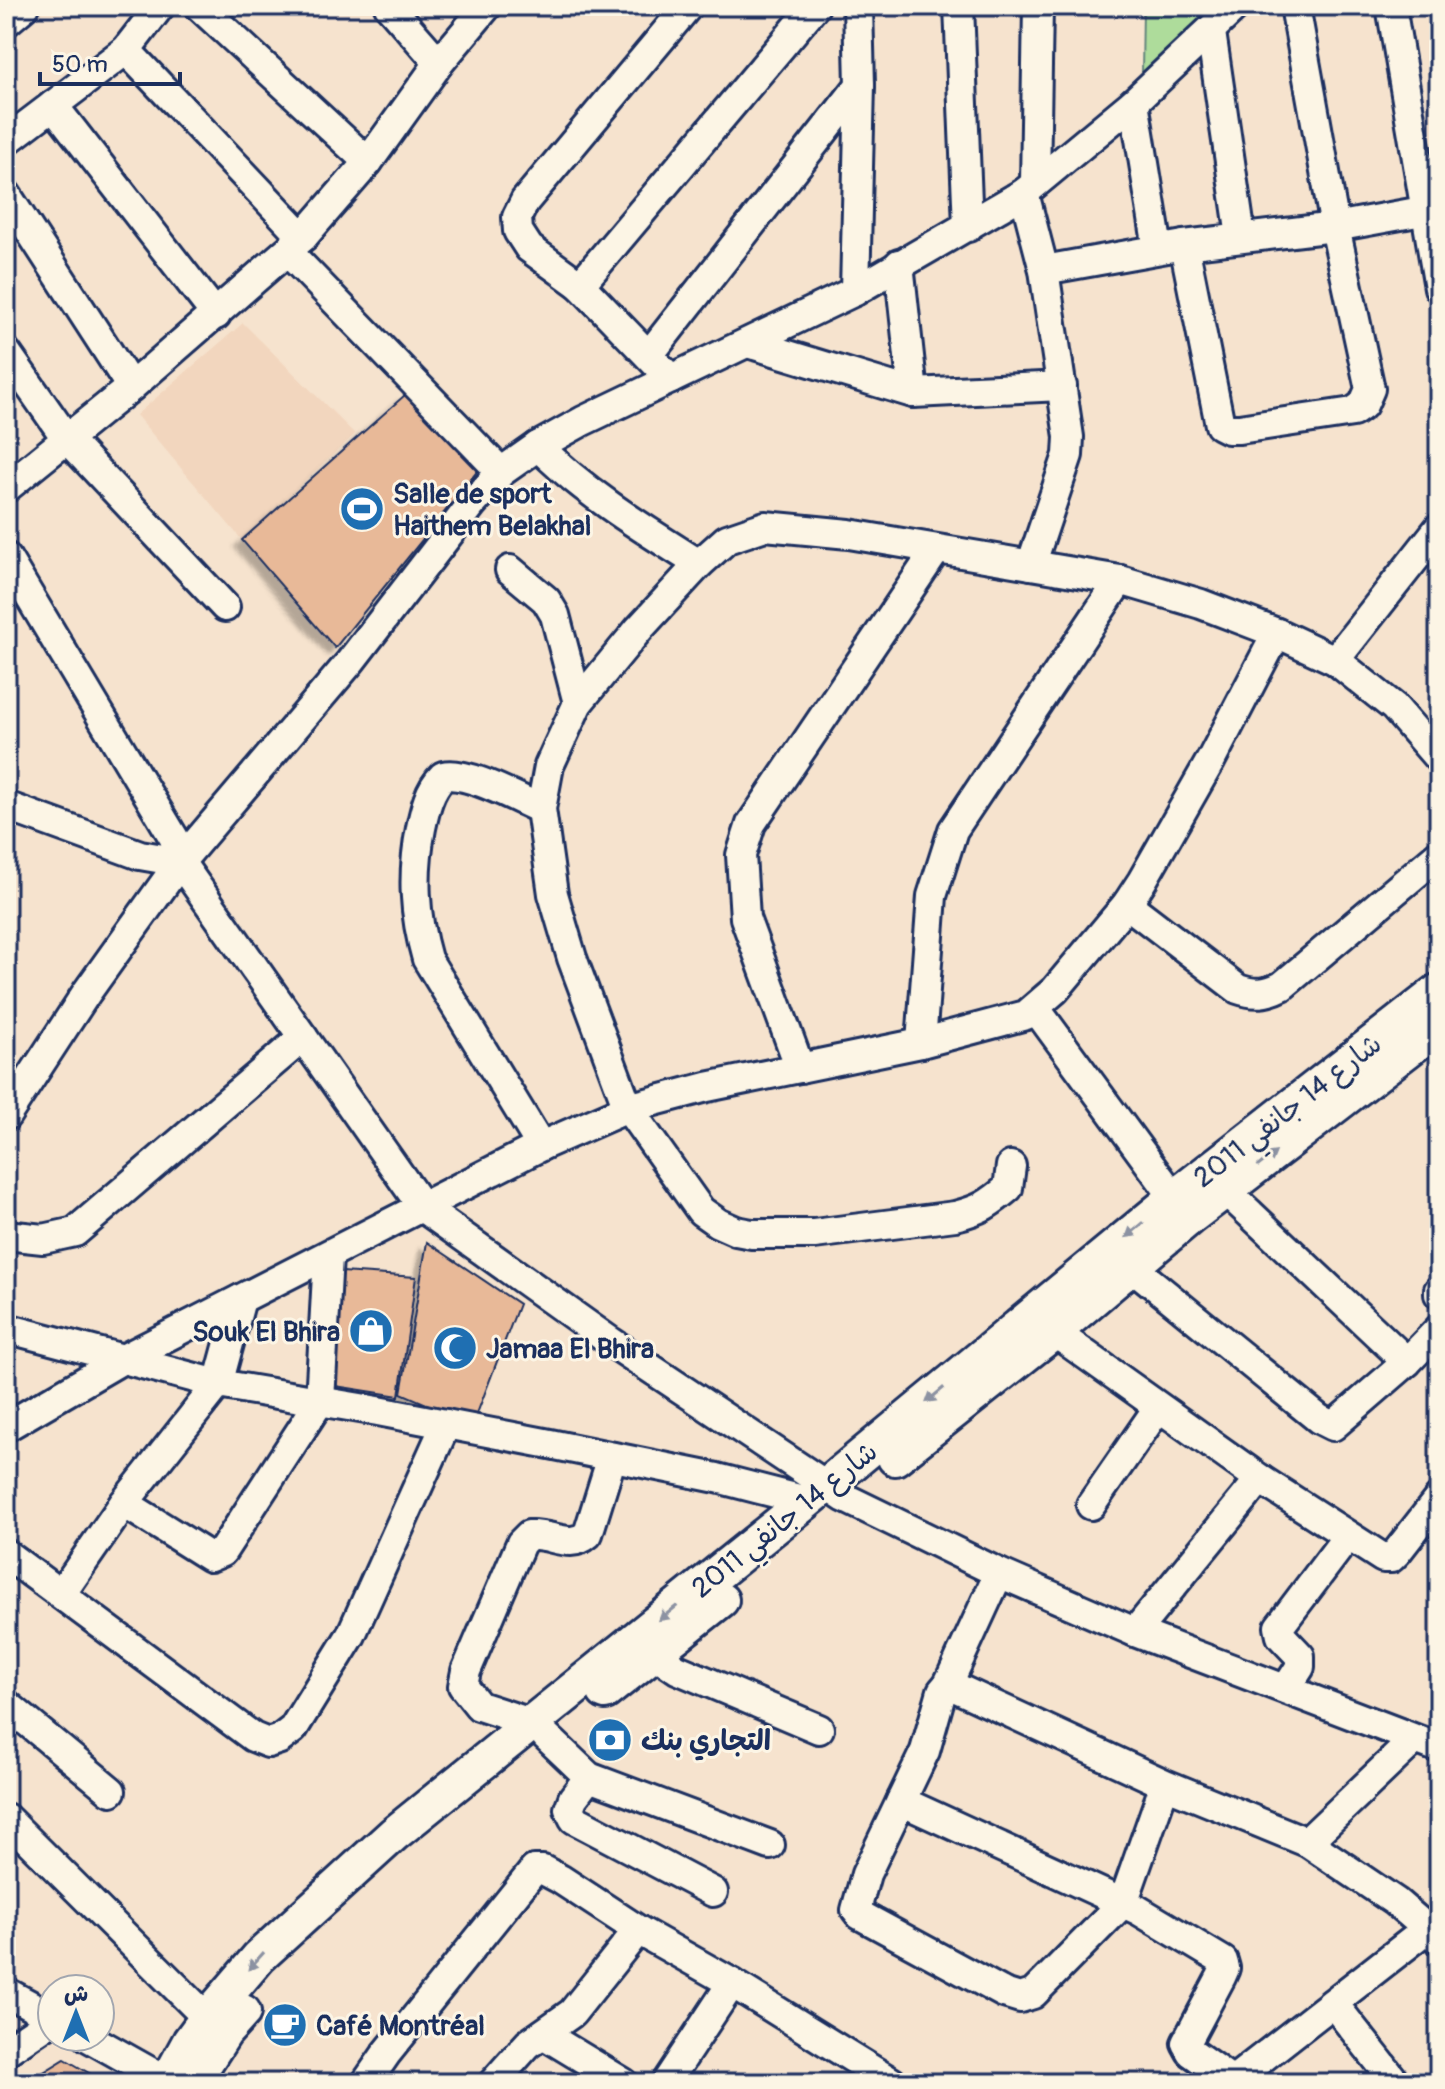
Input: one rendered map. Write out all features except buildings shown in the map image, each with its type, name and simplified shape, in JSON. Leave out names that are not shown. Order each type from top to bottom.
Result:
[{"type":"main road","name":"شارع 14 جانفي 2011","points":[[174,2083],[225,2032],[312,1935],[538,1730],[1182,1208],[1439,991]]},
{"type":"main road","name":"شارع 14 جانفي 2011","points":[[174,2083],[190,2041],[259,1957],[394,1834],[538,1730],[655,1654],[825,1496],[1054,1332],[1132,1267],[1182,1208],[1226,1191],[1439,1026]]},
{"type":"street","points":[[6,22],[25,6]]},
{"type":"street","points":[[6,141],[126,50],[160,6]]},
{"type":"street","points":[[199,6],[368,162]]},
{"type":"street","points":[[389,6],[439,63]]},
{"type":"street","points":[[6,488],[131,387],[295,245],[368,162],[439,63],[487,6]]},
{"type":"street","points":[[671,379],[580,285],[529,248],[518,231],[517,217],[525,201],[688,6]]},
{"type":"street","points":[[580,285],[815,6]]},
{"type":"street","points":[[855,291],[860,85],[858,6]]},
{"type":"street","points":[[959,6],[968,227]]},
{"type":"street","points":[[1031,565],[1068,455],[1069,437],[1030,188],[1038,6]]},
{"type":"street","points":[[6,1116],[87,992],[180,862],[350,662],[472,504],[501,472],[538,446],[855,291],[1030,188],[1134,102],[1236,6]]},
{"type":"street","points":[[1134,102],[1220,425],[1239,429],[1353,412],[1366,400],[1370,389],[1335,227],[1295,6]]},
{"type":"street","points":[[1391,6],[1433,209],[1439,288]]},
{"type":"street","points":[[1211,32],[1241,237]]},
{"type":"street","points":[[126,50],[295,245],[501,472]]},
{"type":"street","points":[[649,355],[860,85]]},
{"type":"street","points":[[53,105],[216,315]]},
{"type":"street","points":[[6,194],[131,387]]},
{"type":"street","points":[[1044,270],[1171,247],[1335,227],[1433,209]]},
{"type":"street","points":[[899,264],[913,393]]},
{"type":"street","points":[[748,343],[913,393],[1062,386]]},
{"type":"street","points":[[6,352],[66,438],[225,607]]},
{"type":"street","points":[[538,446],[569,477],[699,564]]},
{"type":"street","points":[[1011,1166],[1008,1188],[988,1206],[975,1211],[814,1234],[752,1234],[718,1223],[701,1211],[628,1108],[572,958],[553,894],[541,809],[549,766],[578,703],[639,629],[699,564],[727,539],[765,526],[849,534],[1120,580],[1201,604],[1277,633],[1335,660],[1394,707],[1439,759]]},
{"type":"street","points":[[1335,660],[1439,528]]},
{"type":"street","points":[[800,1068],[751,942],[745,918],[741,855],[751,824],[936,550]]},
{"type":"street","points":[[6,557],[174,838],[180,862],[423,1208],[825,1496],[1135,1632],[1432,1745]]},
{"type":"street","points":[[510,570],[546,600],[555,615],[578,703]]},
{"type":"street","points":[[921,1043],[932,896],[953,830],[1120,580]]},
{"type":"street","points":[[6,1427],[121,1360],[541,1146],[628,1108],[707,1087],[921,1043],[1026,1015],[1036,1009],[1127,904],[1211,760],[1277,633]]},
{"type":"street","points":[[541,809],[482,783],[455,775],[443,776],[426,803],[414,880],[419,931],[427,959],[541,1146]]},
{"type":"street","points":[[6,806],[140,855],[180,862]]},
{"type":"street","points":[[1127,904],[1238,989],[1252,994],[1269,992],[1282,986],[1439,854]]},
{"type":"street","points":[[1036,1009],[1182,1208]]},
{"type":"street","points":[[6,1235],[43,1239],[75,1232],[303,1037]]},
{"type":"street","points":[[1226,1191],[1407,1362]]},
{"type":"street","points":[[124,1503],[210,1557],[222,1552],[320,1401],[328,1256]]},
{"type":"street","points":[[1132,1267],[1319,1419],[1333,1426],[1407,1362],[1439,1329]]},
{"type":"street","points":[[61,1594],[124,1503],[218,1384],[241,1299]]},
{"type":"street","points":[[6,1328],[218,1384],[825,1496]]},
{"type":"street","points":[[1054,1332],[1260,1479],[1383,1558],[1391,1558],[1434,1513]]},
{"type":"street","points":[[1091,1505],[1158,1408]]},
{"type":"street","points":[[6,1554],[253,1737],[268,1743],[293,1729],[351,1635],[446,1424]]},
{"type":"street","points":[[612,1457],[588,1534],[571,1542],[529,1535],[521,1543],[466,1671],[463,1686],[479,1706],[538,1730],[589,1777],[770,1845]]},
{"type":"street","points":[[1135,1632],[1260,1479]]},
{"type":"street","points":[[1286,1689],[1300,1667],[1300,1656],[1281,1636],[1279,1627],[1347,1537]]},
{"type":"street","points":[[999,1573],[942,1691],[925,1751],[866,1874],[856,1910],[1004,1993],[1020,1998],[1033,1994],[1123,1903],[1165,1784]]},
{"type":"street","points":[[655,1654],[677,1669],[819,1729]]},
{"type":"street","points":[[901,1801],[1123,1903],[1223,1961],[1225,1968],[1221,1977],[1186,2043],[1191,2052],[1235,2083],[1239,2076],[1333,2003],[1436,1930],[1307,1842],[1165,1784],[948,1684]]},
{"type":"street","points":[[6,1704],[111,1791]]},
{"type":"street","points":[[1307,1842],[1432,1745]]},
{"type":"street","points":[[589,1777],[573,1798],[569,1809],[574,1819],[713,1892]]},
{"type":"street","points":[[6,1818],[207,2018]]},
{"type":"street","points":[[366,2083],[534,1870],[543,1870],[893,2083]]},
{"type":"street","points":[[493,2083],[514,2057],[572,2013],[638,1930]]},
{"type":"street","points":[[666,2083],[732,1983]]},
{"type":"street","points":[[6,1992],[36,2009]]},
{"type":"street","points":[[1333,2003],[1396,2083]]},
{"type":"street","points":[[6,2051],[36,2029]]},
{"type":"street","points":[[543,2034],[612,2080]]},
{"type":"street","points":[[116,2052],[174,2083]]},
{"type":"shaded area","points":[[243,323],[355,434],[242,540],[136,415]]},
{"type":"green space","points":[[1143,6],[1219,6],[1142,76]]},
{"type":"place","name":"Salle de sport Haithem Belakhal","points":[[362,509]]},
{"type":"place","name":"Souk El Bhira","points":[[371,1331]]},
{"type":"place","name":"Jamaa El Bhira","points":[[455,1348]]},
{"type":"place","name":"التجاري بنك","points":[[610,1740]]},
{"type":"place","name":"Café Montréal","points":[[285,2025]]}]
